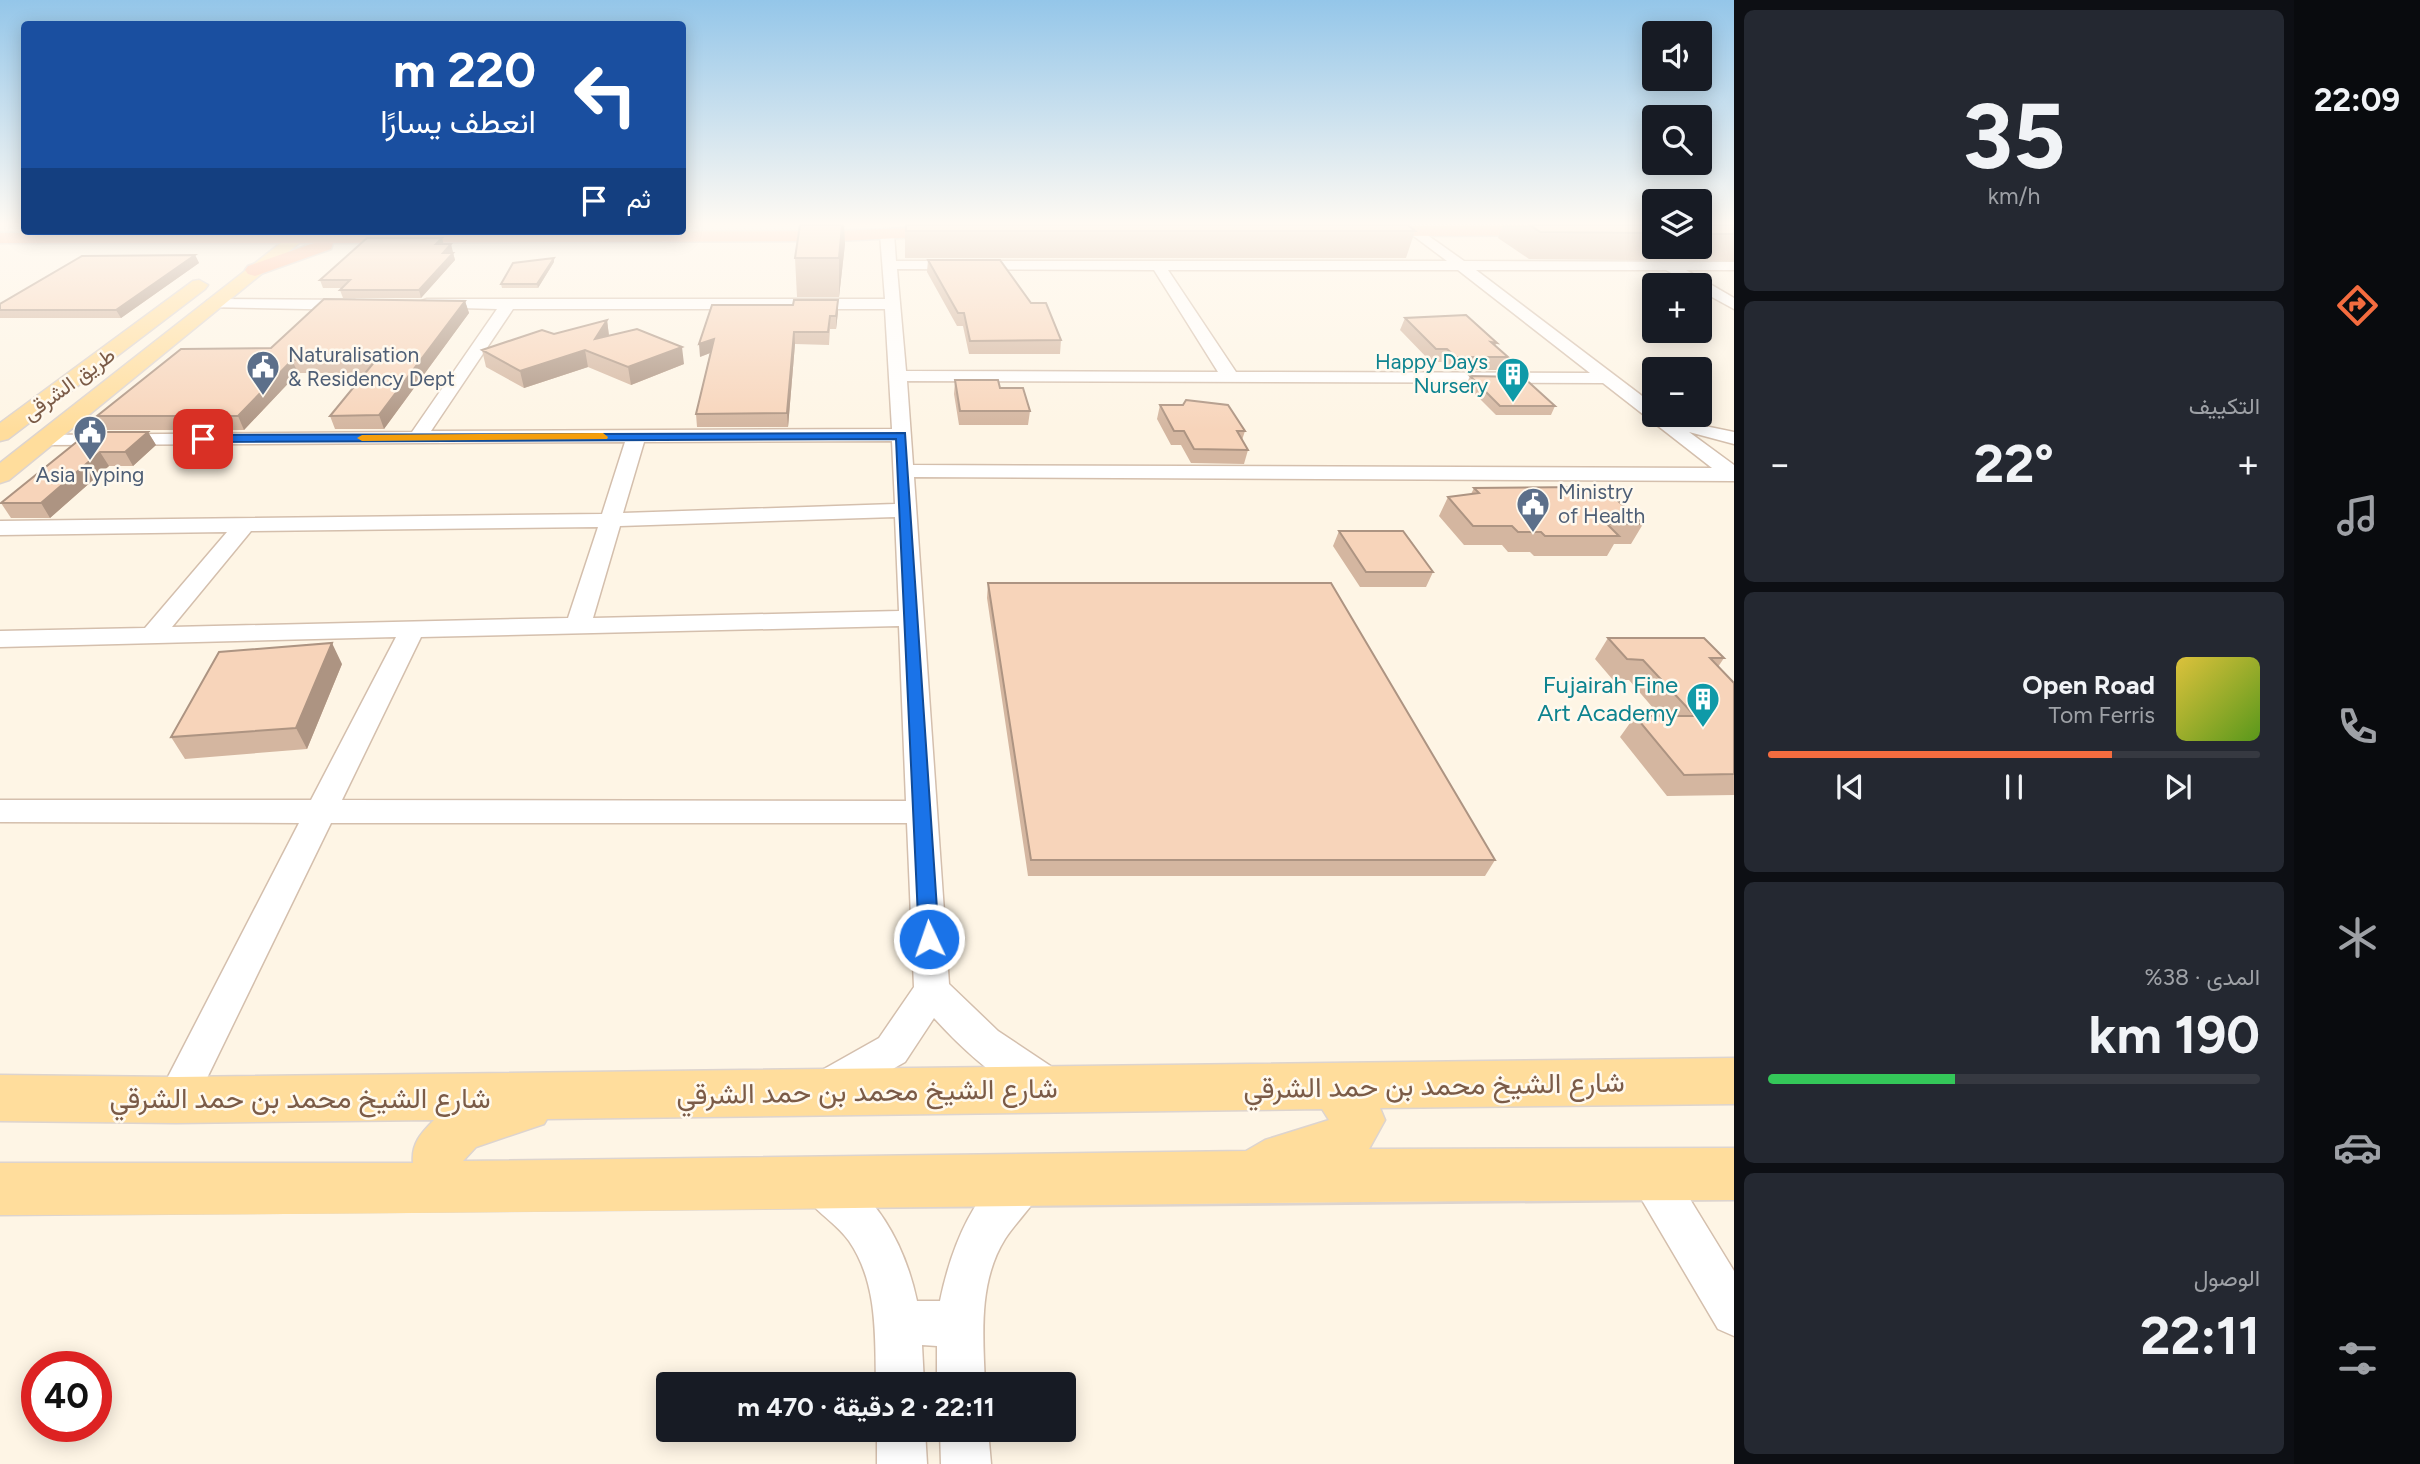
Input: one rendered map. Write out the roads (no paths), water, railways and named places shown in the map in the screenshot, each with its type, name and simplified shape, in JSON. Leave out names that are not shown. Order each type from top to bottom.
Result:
[{"type":"main road","name":"طريق الشرقى","points":[[0,434],[184,293]]},
{"type":"main road","name":"طريق الشرقى","points":[[0,475],[226,293]]},
{"type":"main road","name":"شارع الشيخ محمد بن حمد الشرقي","points":[[0,1098],[176,1100],[1734,1081]]},
{"type":"main road","points":[[1168,1178],[1265,1166],[1345,1140],[1360,1120],[1333,1086]]},
{"type":"main road","points":[[441,1189],[436,1153],[460,1128],[517,1108],[627,1094]]},
{"type":"main road","points":[[0,1189],[441,1189],[1168,1178],[1734,1174]]},
{"type":"street","points":[[821,1092],[892,1050],[932,990],[893,293]]},
{"type":"street","points":[[1177,293],[1231,378]]},
{"type":"street","points":[[1497,293],[1642,405]]},
{"type":"street","points":[[1716,293],[1734,304]]},
{"type":"street","points":[[212,304],[368,304]]},
{"type":"street","points":[[410,304],[894,304]]},
{"type":"street","points":[[417,438],[508,304]]},
{"type":"street","points":[[898,376],[1608,378]]},
{"type":"street","points":[[1672,427],[1732,468]]},
{"type":"street","points":[[1696,427],[1734,438]]},
{"type":"street","points":[[46,439],[901,435]]},
{"type":"street","points":[[578,626],[636,436]]},
{"type":"street","points":[[903,471],[1732,468]]},
{"type":"street","points":[[0,528],[612,520],[905,510]]},
{"type":"street","points":[[152,636],[245,524]]},
{"type":"street","points":[[0,639],[911,618]]},
{"type":"street","points":[[176,1100],[412,630]]},
{"type":"street","points":[[0,811],[922,812]]},
{"type":"street","points":[[932,990],[966,1030],[1002,1059],[1053,1089]]},
{"type":"street","points":[[1651,1175],[1734,1313]]},
{"type":"street","points":[[960,1372],[958,1333],[969,1265],[983,1232],[1002,1204],[1024,1181]]},
{"type":"street","points":[[818,1183],[840,1198],[874,1239],[894,1293],[900,1372]]},
{"type":"street","points":[[899,1334],[921,1321],[947,1325],[958,1333]]},
{"type":"street","points":[[901,1442],[902,1464]]},
{"type":"street","points":[[965,1442],[966,1464]]},
{"type":"place","name":"Naturalisation & Residency Dept","points":[[263,397]]},
{"type":"place","name":"Happy Days Nursery","points":[[1513,404]]},
{"type":"place","name":"Asia Typing","points":[[90,462]]},
{"type":"place","name":"Ministry of Health","points":[[1533,534]]},
{"type":"place","name":"Fujairah Fine Art Academy","points":[[1703,729]]}]
